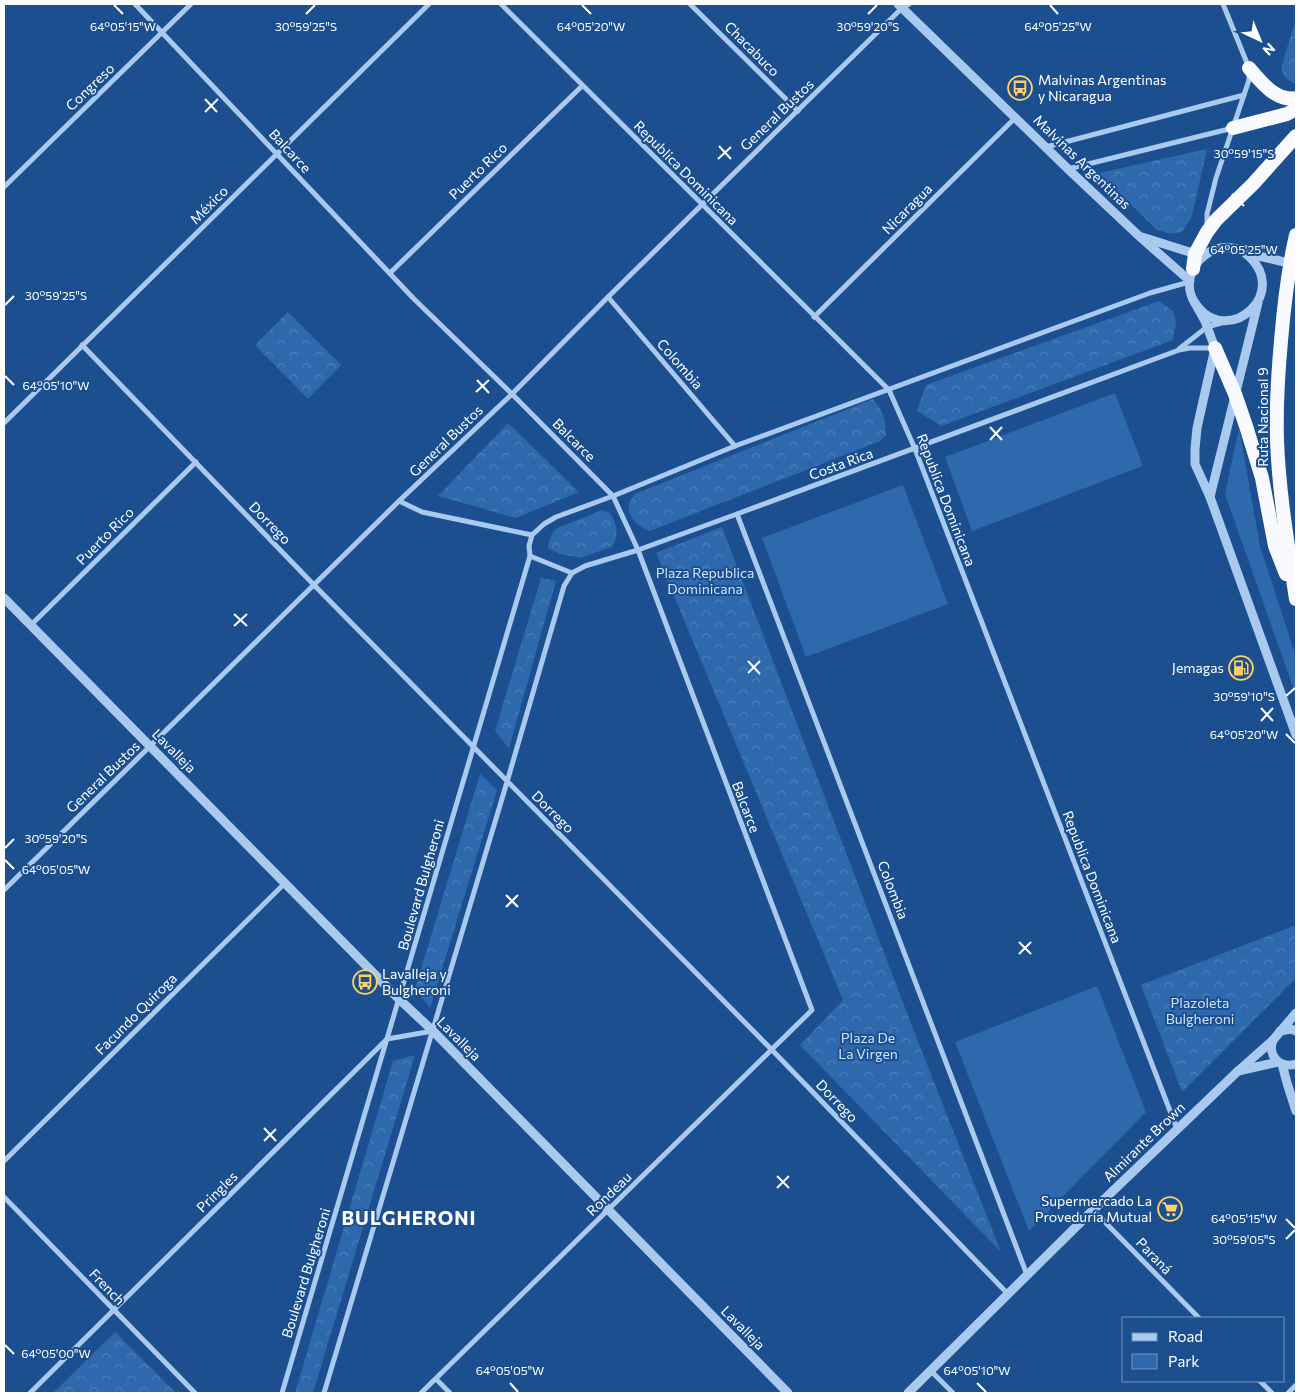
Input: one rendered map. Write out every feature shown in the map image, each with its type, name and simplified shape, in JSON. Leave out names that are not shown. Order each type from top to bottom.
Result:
[{"type":"highway","points":[[1249,68],[1262,83],[1275,93],[1284,98],[1296,98]]},
{"type":"highway","points":[[1233,128],[1287,114],[1296,109]]},
{"type":"highway","points":[[1191,277],[1203,254],[1207,232],[1216,220],[1253,184],[1296,136]]},
{"type":"highway","name":"Ruta Nacional 9","points":[[1296,235],[1293,264],[1284,308],[1276,401],[1277,441],[1285,533],[1296,600]]},
{"type":"highway","points":[[1215,348],[1235,394],[1262,478],[1275,546],[1296,600]]},
{"type":"street","name":"Balcarce","points":[[135,4],[414,299],[613,496],[638,550],[812,1010]]},
{"type":"street","name":"Congreso","points":[[4,186],[191,4]]},
{"type":"street","name":"México","points":[[4,422],[429,4]]},
{"type":"street","name":"Republica Dominicana","points":[[501,4],[889,390],[915,448],[1177,1129]]},
{"type":"street","name":"Chacabuco","points":[[690,4],[798,111]]},
{"type":"street","points":[[1207,232],[1207,214],[1216,178],[1249,80],[1249,68],[1223,4]]},
{"type":"street","name":"General Bustos","points":[[4,890],[399,501],[512,394],[903,5]]},
{"type":"street","name":"Malvinas Argentinas","points":[[903,5],[1068,169],[1139,236],[1191,277]]},
{"type":"street","name":"Puerto Rico","points":[[390,273],[582,86]]},
{"type":"street","points":[[1046,147],[1244,95]]},
{"type":"street","name":"Nicaragua","points":[[814,317],[1015,118]]},
{"type":"street","points":[[1068,169],[1233,128]]},
{"type":"street","points":[[1139,236],[1203,254],[1223,248],[1238,249],[1252,258],[1260,272],[1262,280],[1260,296],[1210,496]]},
{"type":"street","points":[[1245,253],[1293,264]]},
{"type":"street","points":[[324,1393],[564,586],[572,573],[530,556],[529,546],[532,535],[544,524],[556,517],[735,446],[1191,277],[1192,296],[1215,348],[1197,428],[1195,464],[1210,496],[1296,734]]},
{"type":"street","points":[[1195,302],[1210,317],[1231,320],[1239,318],[1252,309],[1260,296]]},
{"type":"street","name":"Colombia","points":[[608,297],[735,446]]},
{"type":"street","name":"Costa Rica","points":[[1179,350],[1207,328],[1231,320]]},
{"type":"street","name":"Dorrego","points":[[82,345],[314,585],[772,1050],[1008,1294]]},
{"type":"street","name":"Costa Rica","points":[[572,573],[585,566],[638,550],[737,514],[1179,350],[1215,348]]},
{"type":"street","name":"Puerto Rico","points":[[30,626],[196,462]]},
{"type":"street","points":[[399,501],[422,512],[532,535]]},
{"type":"street","name":"Colombia","points":[[737,514],[1028,1275]]},
{"type":"street","name":"Boulevard Bulgheroni","points":[[282,1393],[530,556]]},
{"type":"street","name":"Lavalleja","points":[[4,598],[788,1393]]},
{"type":"street","name":"Facundo Quiroga","points":[[4,1161],[285,883]]},
{"type":"street","name":"Rondeau","points":[[421,1393],[812,1010]]},
{"type":"street","name":"Almirante Brown","points":[[908,1393],[1093,1210],[1273,1040],[1296,1013]]},
{"type":"street","points":[[1280,1031],[1291,1029],[1296,1031]]},
{"type":"street","points":[[387,1039],[433,1031]]},
{"type":"street","name":"Pringles","points":[[30,1393],[387,1039]]},
{"type":"street","points":[[1273,1040],[1271,1052],[1280,1063],[1296,1111]]},
{"type":"street","points":[[1238,1071],[1280,1063],[1296,1064]]},
{"type":"street","name":"French","points":[[4,1197],[195,1393]]},
{"type":"street","name":"Paraná","points":[[1093,1210],[1198,1317]]},
{"type":"street","points":[[931,1371],[953,1393]]},
{"type":"street","points":[[436,1379],[450,1393]]},
{"type":"street","points":[[1261,1382],[1272,1393]]},
{"type":"street","points":[[1288,1393],[1296,1385]]},
{"type":"green space","points":[[1296,18],[1296,83],[1286,78],[1281,68]]},
{"type":"green space","points":[[1207,149],[1192,216],[1182,232],[1170,234],[1156,229],[1099,173]]},
{"type":"green space","points":[[1159,301],[1174,312],[1176,324],[1173,340],[941,426],[917,411],[926,385]]},
{"type":"green space","points":[[288,312],[341,365],[308,399],[255,345]]},
{"type":"green space","points":[[1115,393],[1143,466],[972,531],[945,457]]},
{"type":"green space","points":[[873,399],[882,412],[885,424],[886,435],[880,441],[650,531],[638,524],[630,514],[629,504],[635,494]]},
{"type":"green space","points":[[508,423],[579,492],[516,518],[438,496]]},
{"type":"green space","points":[[1239,428],[1260,546],[1296,657],[1296,696],[1225,494]]},
{"type":"green space","points":[[903,485],[948,604],[806,657],[762,538]]},
{"type":"green space","points":[[602,510],[610,513],[616,525],[617,533],[613,546],[581,558],[560,554],[548,548],[550,537],[555,529]]},
{"type":"green space","name":"Plaza De La Virgen","points":[[722,527],[915,1034],[1001,1252],[800,1045],[843,1000],[656,553]]},
{"type":"green space","points":[[541,578],[556,581],[509,748],[495,731]]},
{"type":"green space","points":[[480,774],[497,790],[430,1008],[415,989]]},
{"type":"green space","name":"Plazoleta Bulgheroni","points":[[1296,925],[1296,978],[1182,1092],[1141,985]]},
{"type":"green space","points":[[1097,986],[1146,1112],[1029,1231],[955,1042]]},
{"type":"green space","points":[[415,1055],[313,1393],[295,1393],[393,1061]]},
{"type":"green space","points":[[115,1332],[176,1393],[53,1393]]},
{"type":"place","name":"Malvinas Argentinas y Nicaragua","points":[[1020,88]]},
{"type":"place","name":"Jemagas","points":[[1241,668]]},
{"type":"place","name":"Lavalleja y Bulgheroni","points":[[365,982]]},
{"type":"place","name":"Supermercado La Proveduría Mutual","points":[[1170,1209]]},
{"type":"district","name":"BULGHERONI","points":[[409,1218]]},
{"type":"park label","name":"Plaza Republica Dominicana","points":[[705,582]]}]
